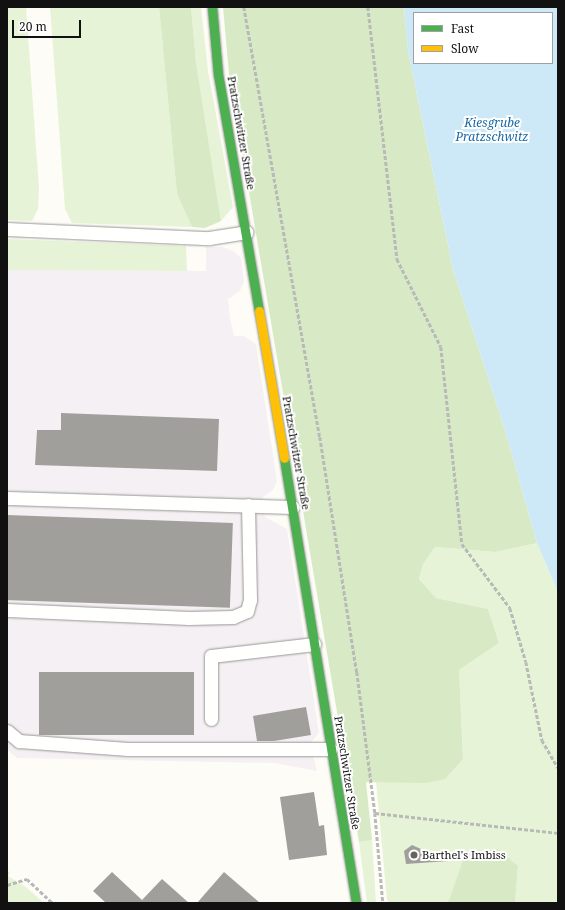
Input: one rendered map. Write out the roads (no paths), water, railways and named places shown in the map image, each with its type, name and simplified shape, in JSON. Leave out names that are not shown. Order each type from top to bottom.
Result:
[{"type":"street","name":"Pratzschwitzer Straße","points":[[212,7],[218,74],[247,232],[293,507],[356,903]]},
{"type":"lane","points":[[7,230],[209,238],[247,232]]},
{"type":"lane","points":[[7,498],[293,507]]},
{"type":"lane","points":[[7,610],[189,618],[233,617],[247,611],[250,600],[248,505]]},
{"type":"lane","points":[[211,719],[211,656],[314,644]]},
{"type":"lane","points":[[7,731],[19,741],[128,749],[331,749]]},
{"type":"water","name":"Kiesgrube Pratzschwitz","points":[[404,7],[558,7],[558,592],[537,543],[505,430],[453,269],[408,51]]},
{"type":"place","name":"Barthel's Imbiss","points":[[414,855]]}]
